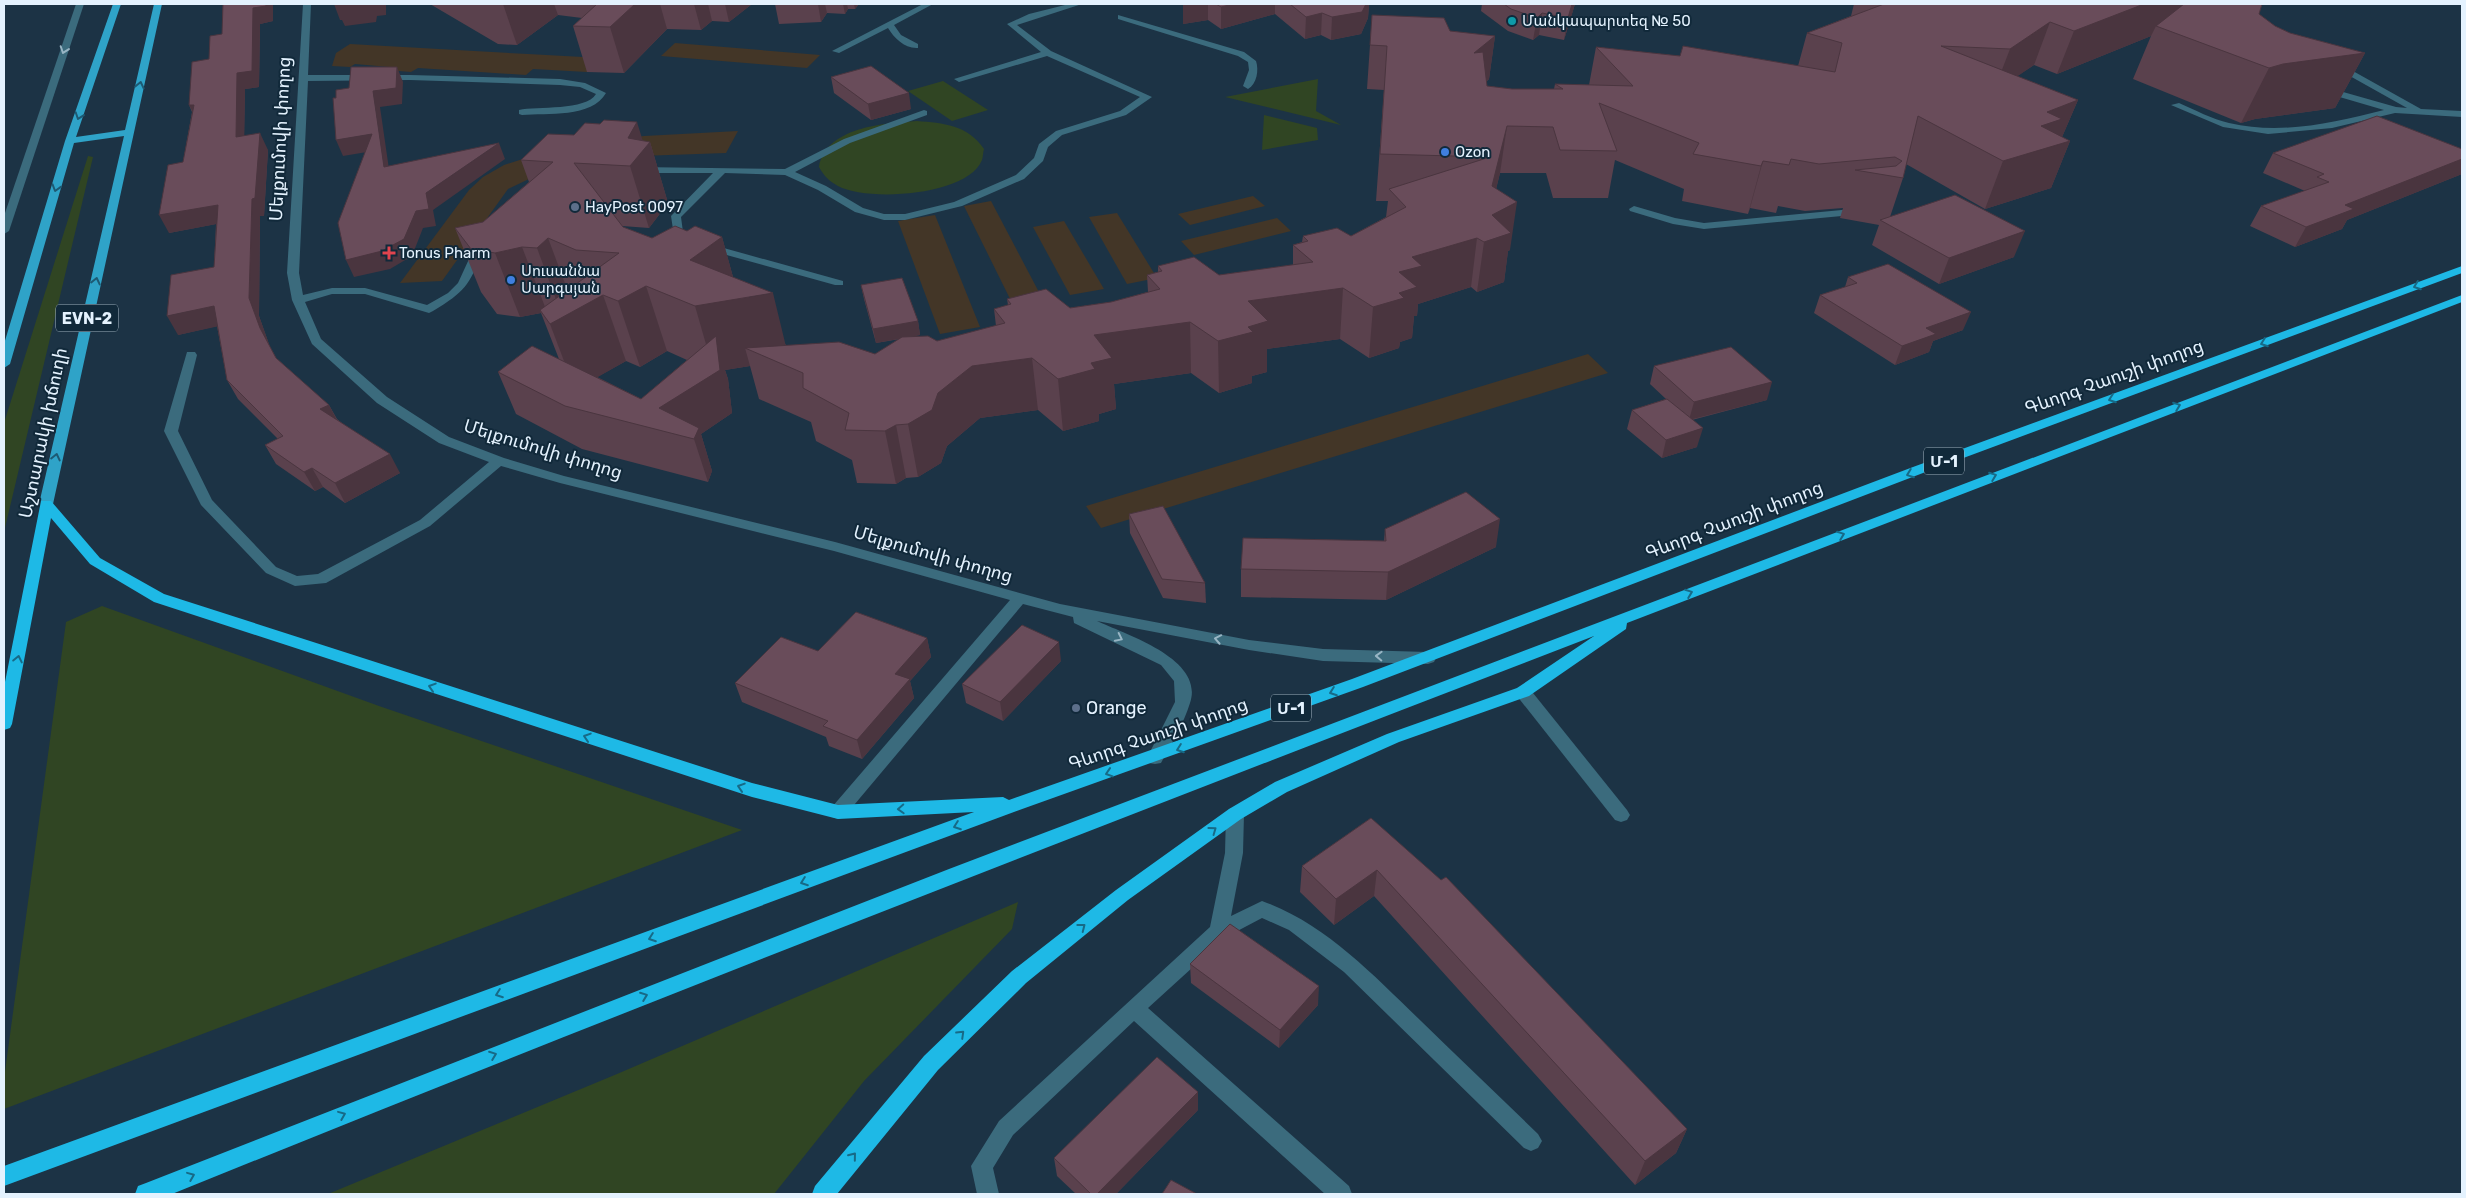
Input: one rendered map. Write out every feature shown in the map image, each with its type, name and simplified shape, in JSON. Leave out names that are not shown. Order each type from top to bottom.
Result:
[{"type":"highway","name":"Գևորգ Չաուշի փողոց","points":[[1019,803],[1155,758],[1428,658],[1911,473],[2462,270]]},
{"type":"highway","name":"Մ-1","points":[[1644,610],[2462,298]]},
{"type":"highway","name":"Աշտարակի խճուղի","points":[[4,724],[24,628],[46,504]]},
{"type":"highway","points":[[46,504],[95,561],[159,598],[752,790],[838,812],[1019,803]]},
{"type":"highway","points":[[823,1194],[932,1063],[1019,977],[1122,895],[1235,814],[1281,787],[1393,738],[1523,692],[1644,610]]},
{"type":"highway","points":[[146,1194],[462,1067],[955,874],[1644,610]]},
{"type":"highway","points":[[4,1176],[1019,803]]},
{"type":"main road","points":[[4,364],[70,141],[117,4]]},
{"type":"main road","name":"Աշտարակի խճուղի","points":[[46,504],[158,4]]},
{"type":"main road","points":[[70,141],[129,132]]},
{"type":"street","points":[[4,231],[80,4]]},
{"type":"street","name":"Մելքումովի փողոց","points":[[307,4],[293,273],[298,300],[316,341],[382,400],[444,440],[499,461],[560,479],[834,548],[1060,609],[1249,645],[1322,655],[1428,658]]},
{"type":"street","points":[[836,51],[929,4]]},
{"type":"street","points":[[629,170],[787,172],[822,188],[859,210],[884,217],[905,217],[958,204],[1020,177],[1039,159],[1043,146],[1060,133],[1123,113],[1147,97],[1080,69],[1048,53],[1011,24],[1032,16],[1078,4]]},
{"type":"street","points":[[1121,17],[1241,54],[1252,60],[1254,70],[1248,86]]},
{"type":"street","points":[[889,24],[898,37],[915,46]]},
{"type":"street","points":[[958,79],[1048,53]]},
{"type":"street","points":[[2324,57],[2422,112]]},
{"type":"street","points":[[304,78],[435,77],[569,84],[592,87],[601,93],[597,100],[576,108],[522,112]]},
{"type":"street","points":[[2314,87],[2396,110],[2462,114]]},
{"type":"street","points":[[2176,105],[2226,125],[2246,129],[2282,130],[2313,129],[2396,110]]},
{"type":"street","points":[[787,172],[847,141],[924,113]]},
{"type":"street","points":[[722,170],[676,216],[678,234],[698,244],[839,283]]},
{"type":"street","points":[[1634,208],[1673,221],[1704,226],[1879,209]]},
{"type":"street","points":[[298,300],[332,291],[365,291],[429,309],[452,295],[464,284],[483,241]]},
{"type":"street","points":[[191,355],[171,431],[206,502],[271,570],[295,581],[321,578],[425,523],[499,461]]},
{"type":"street","points":[[838,812],[1019,599]]},
{"type":"street","name":"Մելքումովի փողոց","points":[[1060,609],[1167,661],[1182,680],[1183,702],[1155,758]]},
{"type":"street","points":[[1523,692],[1621,815]]},
{"type":"street","points":[[1219,931],[1234,853],[1235,814]]},
{"type":"street","points":[[988,1194],[982,1166],[1006,1128],[1219,931],[1262,909],[1296,924],[1351,966],[1531,1141]]},
{"type":"street","points":[[1134,1008],[1246,1111],[1341,1194]]},
{"type":"shaded area","points":[[675,43],[820,55],[807,68],[661,56]]},
{"type":"shaded area","points":[[350,44],[601,58],[587,72],[533,69],[526,75],[418,68],[411,72],[387,70],[389,67],[355,64],[350,67],[332,66],[336,53]]},
{"type":"shaded area","points":[[738,131],[726,153],[640,156],[529,179],[508,189],[442,281],[400,283],[469,190],[483,177],[504,165],[557,148],[644,136]]},
{"type":"shaded area","points":[[1253,196],[1265,206],[1190,225],[1178,214]]},
{"type":"shaded area","points":[[991,201],[1051,315],[1021,321],[964,206]]},
{"type":"shaded area","points":[[1117,213],[1157,278],[1127,284],[1089,217]]},
{"type":"shaded area","points":[[935,215],[980,327],[940,334],[898,221]]},
{"type":"shaded area","points":[[1277,218],[1291,231],[1194,255],[1181,241]]},
{"type":"shaded area","points":[[1064,221],[1104,289],[1070,295],[1033,227]]},
{"type":"shaded area","points":[[1588,354],[1608,373],[1101,528],[1086,506]]},
{"type":"green space","points":[[1318,79],[1316,111],[1341,125],[1225,97]]},
{"type":"green space","points":[[943,81],[988,110],[952,121],[908,91]]},
{"type":"green space","points":[[1264,115],[1317,128],[1318,140],[1262,150]]},
{"type":"green space","points":[[917,121],[945,124],[963,130],[978,141],[984,149],[982,160],[973,172],[958,182],[938,188],[893,194],[871,194],[852,191],[838,186],[827,178],[819,167],[824,154],[833,143],[844,135],[873,126]]},
{"type":"green space","points":[[88,156],[93,157],[4,532],[4,423]]},
{"type":"green space","points":[[102,606],[379,706],[742,830],[4,1109],[4,1079],[66,622]]},
{"type":"green space","points":[[1018,902],[1012,929],[864,1081],[774,1194],[328,1194],[617,1074]]},
{"type":"building","points":[[223,4],[266,4],[266,6],[253,8],[252,71],[237,73],[236,137],[260,133],[255,198],[252,199],[249,298],[260,328],[276,358],[329,405],[320,409],[390,454],[335,483],[312,468],[304,472],[265,445],[283,436],[227,380],[214,306],[167,316],[171,275],[214,267],[218,205],[159,215],[168,165],[183,162],[194,105],[189,105],[192,62],[209,59],[210,36],[222,34]]},
{"type":"building","points":[[597,4],[635,4],[610,27],[573,26]]},
{"type":"building","points":[[1216,4],[1233,4],[1221,7]]},
{"type":"building","points":[[1290,4],[1366,4],[1362,12],[1332,17],[1322,13],[1306,17]]},
{"type":"building","points":[[1504,4],[1572,4],[1568,18],[1542,13],[1537,18],[1511,9]]},
{"type":"building","points":[[1884,4],[2144,4],[2074,31],[2050,22],[2010,49],[1941,46],[2078,100],[2047,112],[2062,119],[2041,126],[2070,141],[2003,161],[1918,116],[1903,178],[1855,170],[1896,166],[1902,161],[1895,157],[1819,164],[1791,159],[1789,165],[1763,161],[1761,166],[1693,154],[1699,143],[1599,103],[1617,151],[1560,150],[1553,127],[1507,126],[1492,186],[1517,202],[1492,215],[1511,233],[1484,242],[1477,238],[1412,257],[1422,266],[1399,272],[1417,287],[1399,293],[1404,298],[1373,307],[1343,288],[1248,301],[1268,321],[1248,327],[1253,332],[1218,341],[1190,322],[1094,335],[1112,358],[1091,363],[1095,369],[1058,379],[1032,358],[972,366],[938,393],[932,410],[908,424],[896,425],[885,431],[845,430],[849,413],[803,388],[803,373],[745,348],[839,342],[875,354],[902,337],[928,336],[937,341],[1005,323],[994,309],[1011,304],[1007,299],[1046,289],[1070,308],[1111,302],[1160,289],[1147,275],[1162,271],[1158,266],[1194,257],[1219,275],[1313,262],[1293,245],[1308,241],[1303,236],[1337,228],[1351,236],[1406,207],[1389,189],[1490,157],[1380,154],[1387,46],[1370,45],[1372,15],[1444,18],[1450,31],[1495,36],[1474,53],[1483,52],[1487,86],[1512,89],[1563,89],[1555,84],[1633,86],[1596,47],[1680,56],[1683,46],[1835,72],[1842,43],[1807,33]]},
{"type":"building","points":[[2184,4],[2262,4],[2259,14],[2275,26],[2290,33],[2365,53],[2283,64],[2269,68],[2156,26]]},
{"type":"building","points":[[871,66],[909,93],[868,104],[831,77]]},
{"type":"building","points":[[351,67],[397,67],[396,88],[373,91],[384,167],[499,143],[426,193],[429,209],[416,211],[404,239],[382,251],[346,260],[338,223],[372,134],[336,140],[333,98],[336,98],[336,90],[349,88]]},
{"type":"building","points":[[2377,116],[2462,149],[2462,159],[2345,205],[2354,209],[2306,227],[2261,206],[2329,182],[2317,177],[2324,174],[2273,153]]},
{"type":"building","points":[[604,120],[637,122],[628,138],[650,142],[630,166],[574,163],[623,227],[652,238],[675,226],[687,231],[695,226],[722,237],[690,260],[773,293],[695,306],[646,286],[618,301],[603,295],[550,324],[540,310],[619,253],[576,250],[548,238],[537,248],[522,247],[495,253],[471,249],[455,228],[483,222],[553,162],[521,160],[548,134],[574,135],[585,123],[600,124]]},
{"type":"building","points":[[1955,195],[2025,231],[1949,258],[1880,220]]},
{"type":"building","points":[[1888,264],[1971,312],[1926,328],[1936,334],[1902,346],[1820,295],[1857,283],[1848,277]]},
{"type":"building","points":[[902,278],[918,321],[873,329],[861,285]]},
{"type":"building","points":[[716,336],[720,370],[659,408],[699,428],[694,439],[565,406],[498,372],[532,346],[641,399]]},
{"type":"building","points":[[1731,347],[1772,382],[1694,402],[1654,366]]},
{"type":"building","points":[[1667,399],[1703,428],[1666,440],[1632,410]]},
{"type":"building","points":[[1466,492],[1500,519],[1388,572],[1241,569],[1243,538],[1386,541],[1385,529]]},
{"type":"building","points":[[1163,506],[1205,583],[1162,579],[1129,514]]},
{"type":"building","points":[[856,612],[927,638],[895,674],[910,679],[857,740],[823,726],[828,721],[735,683],[781,637],[818,651]]},
{"type":"building","points":[[1022,625],[1059,642],[1000,702],[962,684]]},
{"type":"building","points":[[1371,818],[1441,880],[1446,877],[1687,1129],[1645,1161],[1377,870],[1336,899],[1302,866]]},
{"type":"building","points":[[1230,924],[1319,986],[1280,1030],[1190,964]]},
{"type":"building","points":[[1157,1057],[1198,1092],[1097,1194],[1091,1194],[1054,1158]]},
{"type":"building","points":[[1171,1180],[1197,1194],[1162,1194]]},
{"type":"place","name":"Մանկապարտեզ № 50","points":[[1512,21]]},
{"type":"place","name":"Ozon","points":[[1445,152]]},
{"type":"place","name":"HayPost 0097","points":[[575,207]]},
{"type":"place","name":"Tonus Pharm","points":[[389,253]]},
{"type":"place","name":"Սուսաննա Սարգսյան","points":[[511,280]]},
{"type":"place","name":"Orange","points":[[1076,708]]}]
